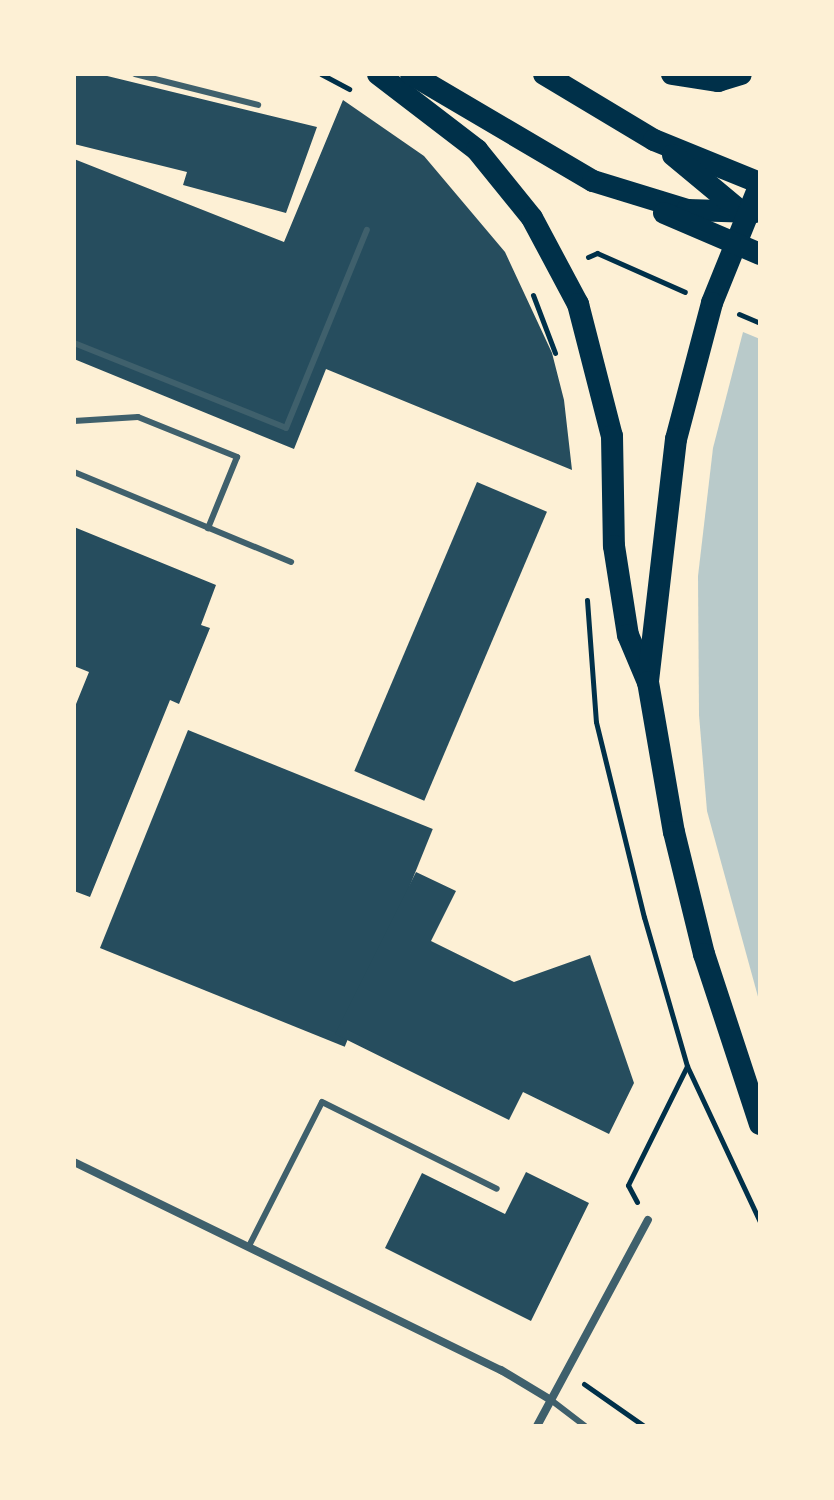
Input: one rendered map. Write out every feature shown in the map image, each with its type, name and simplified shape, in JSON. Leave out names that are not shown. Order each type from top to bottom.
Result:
[{"type":"highway","points":[[378,74],[477,150],[532,218],[578,304],[612,436],[614,546],[628,635],[648,682],[674,832],[704,954],[760,1124]]},
{"type":"highway","points":[[411,74],[593,181],[760,254]]},
{"type":"highway","points":[[544,74],[654,140],[755,217]]},
{"type":"highway","points":[[672,74],[718,81],[741,74]]},
{"type":"highway","points":[[648,682],[676,439],[712,303],[733,244],[755,217],[760,184],[654,140]]},
{"type":"highway","points":[[593,181],[687,210],[755,217]]},
{"type":"street","points":[[74,1162],[501,1370],[551,1400]]},
{"type":"street","points":[[537,1426],[648,1220]]},
{"type":"lane","points":[[135,74],[258,105]]},
{"type":"lane","points":[[74,343],[286,428],[367,230]]},
{"type":"lane","points":[[74,421],[138,417],[237,457],[208,528]]},
{"type":"lane","points":[[74,472],[291,562]]},
{"type":"lane","points":[[249,1246],[322,1102],[497,1189]]},
{"type":"lane","points":[[551,1400],[585,1426]]},
{"type":"path","points":[[321,74],[354,93]]},
{"type":"path","points":[[597,253],[760,323]]},
{"type":"path","points":[[648,1220],[628,1185],[687,1066]]},
{"type":"path","points":[[567,1372],[644,1426]]},
{"type":"shaded area","points":[[743,332],[760,339],[760,1004],[707,811],[699,715],[698,576],[713,448]]},
{"type":"building","points":[[74,74],[99,74],[317,127],[286,213],[183,185],[187,172],[74,144]]},
{"type":"building","points":[[343,100],[424,156],[505,252],[552,353],[564,400],[572,470],[326,369],[294,449],[74,359],[74,159],[284,242]]},
{"type":"building","points":[[477,482],[547,512],[424,801],[354,771]]},
{"type":"building","points":[[74,527],[216,585],[201,625],[210,628],[179,704],[170,700],[90,897],[74,891],[74,709],[89,672],[74,666]]},
{"type":"building","points":[[188,730],[433,829],[345,1047],[100,948]]},
{"type":"building","points":[[416,872],[456,891],[431,941],[514,982],[590,955],[634,1083],[609,1134],[523,1092],[509,1120],[335,1034]]},
{"type":"building","points":[[526,1172],[589,1203],[531,1321],[385,1248],[422,1173],[505,1214]]}]
